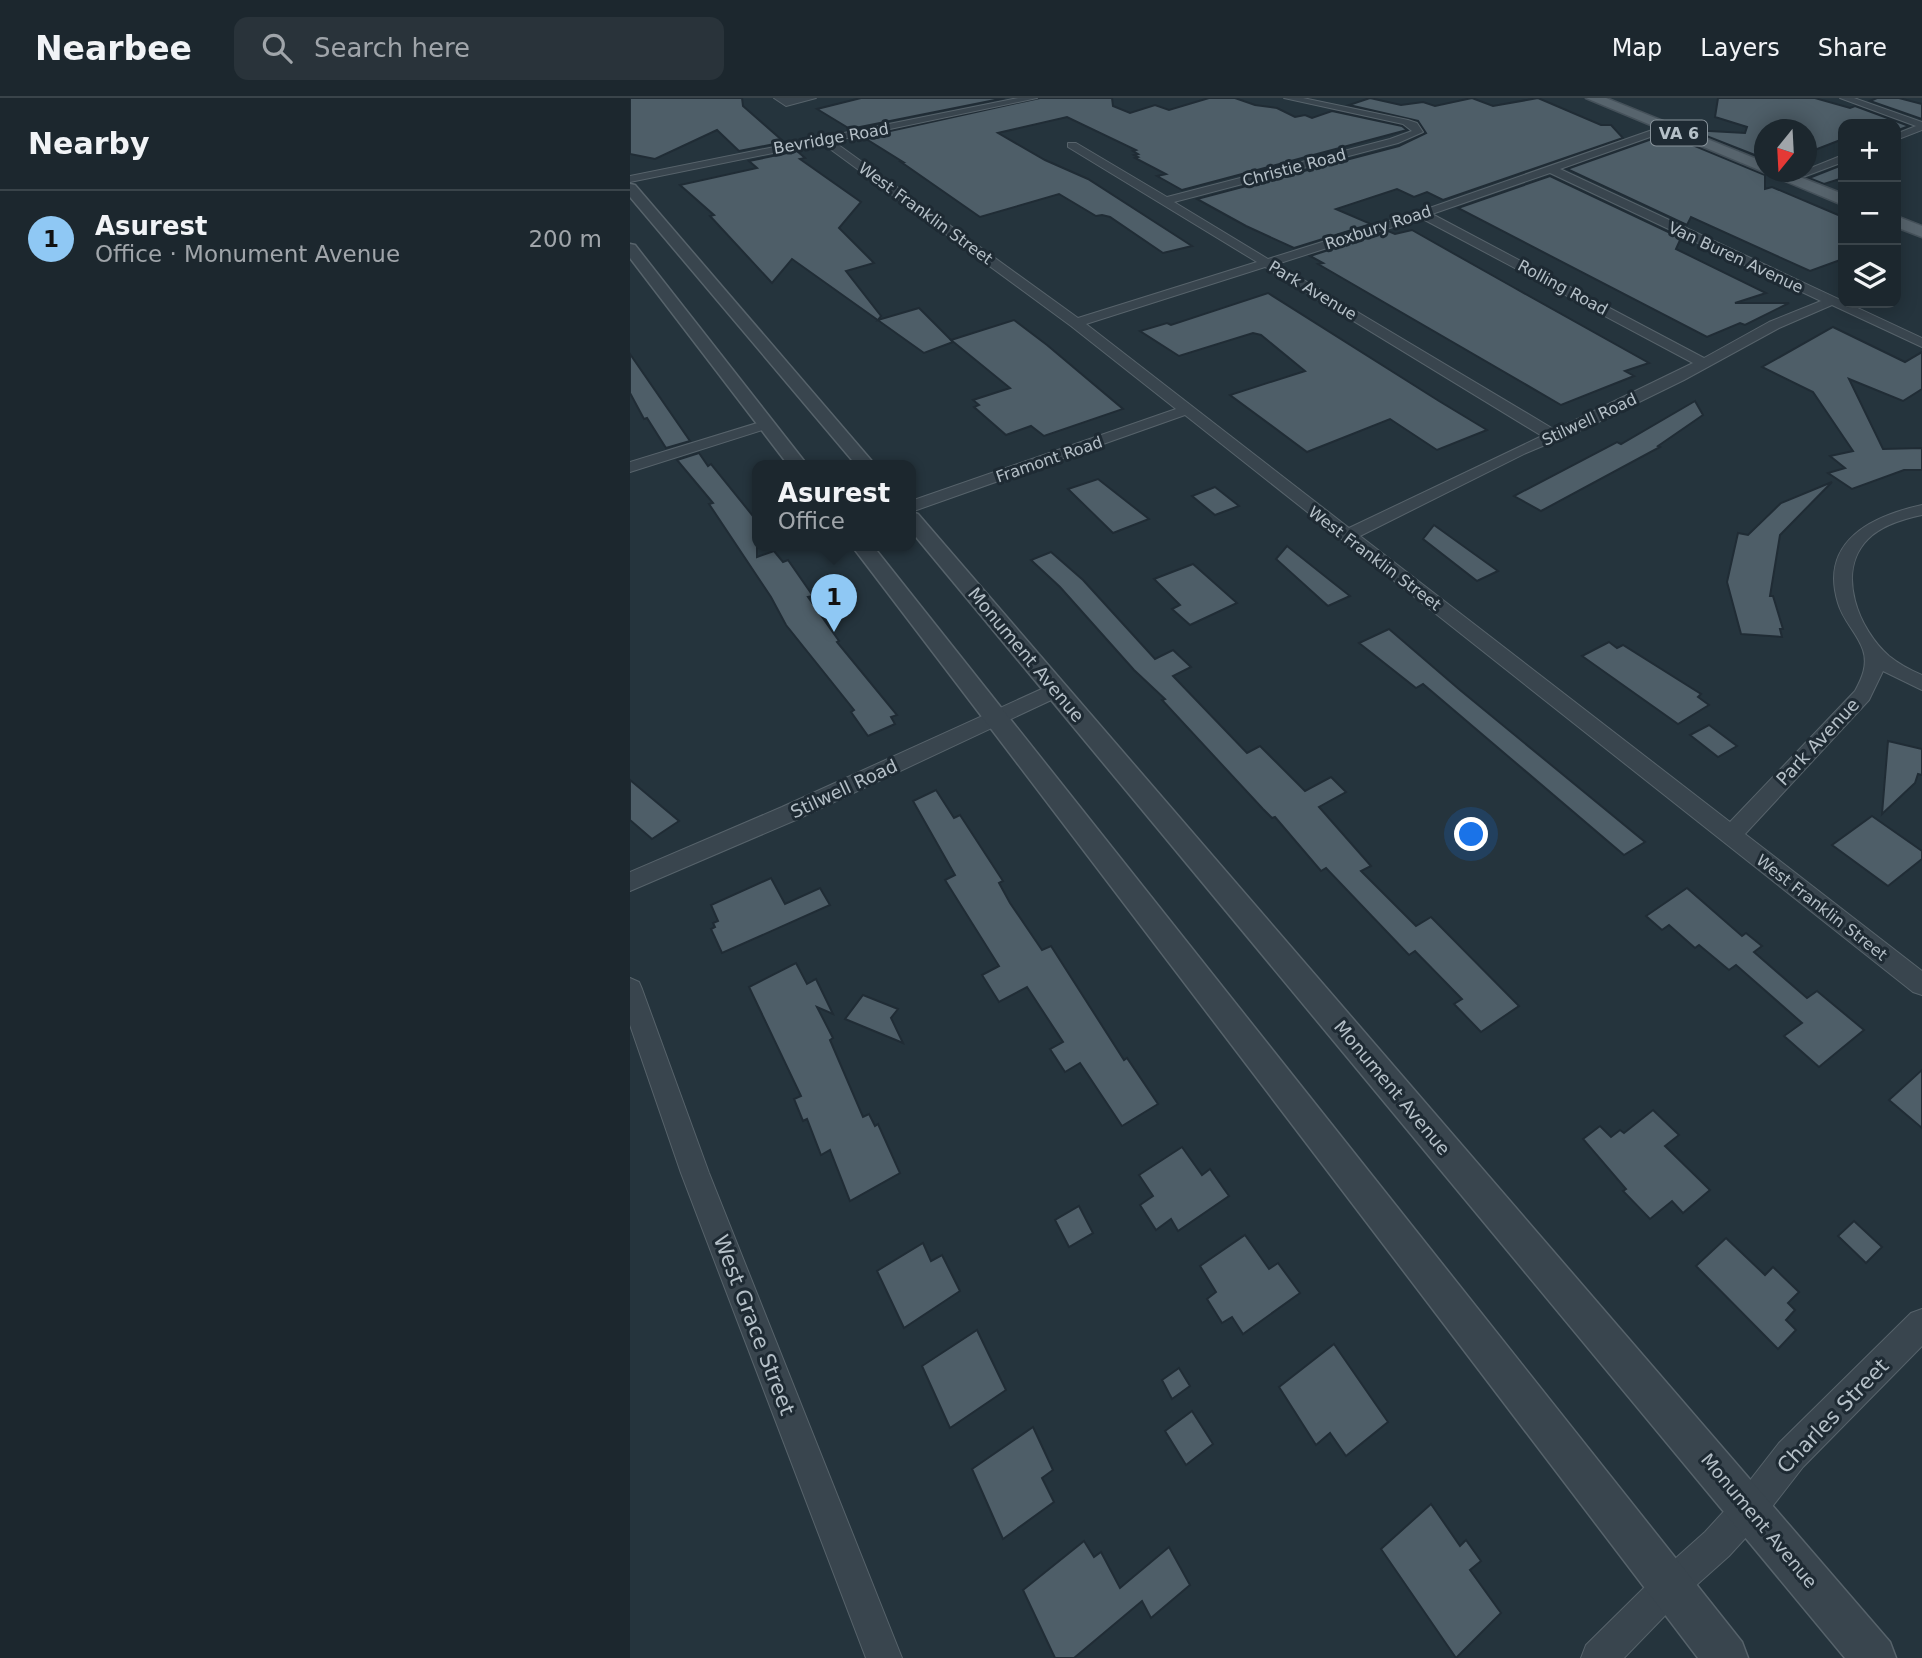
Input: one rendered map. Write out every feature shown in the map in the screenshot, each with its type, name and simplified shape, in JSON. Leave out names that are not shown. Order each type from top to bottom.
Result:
[{"type":"main road","name":"VA 6","points":[[1593,98],[1754,154]]},
{"type":"main road","name":"VA 6","points":[[1613,98],[1754,163]]},
{"type":"main road","points":[[1810,182],[1838,197]]},
{"type":"main road","points":[[1817,182],[1838,188]]},
{"type":"main road","points":[[1901,213],[1922,221]]},
{"type":"main road","points":[[1901,223],[1922,232]]},
{"type":"street","points":[[783,101],[811,98]]},
{"type":"street","name":"Bevridge Road","points":[[630,179],[1032,98]]},
{"type":"street","name":"Christie Road","points":[[1166,201],[1394,141],[1414,135],[1418,130],[1405,122],[1289,98]]},
{"type":"street","points":[[1845,98],[1922,126]]},
{"type":"street","name":"Roxbury Road","points":[[1076,323],[1422,214],[1672,126]]},
{"type":"street","points":[[1901,135],[1922,126]]},
{"type":"street","name":"West Franklin Street","points":[[824,139],[1076,323],[1922,985]]},
{"type":"street","name":"Park Avenue","points":[[1072,145],[1553,436]]},
{"type":"street","points":[[1817,168],[1838,160]]},
{"type":"street","name":"Van Buren Avenue","points":[[1552,169],[1922,343]]},
{"type":"street","points":[[630,188],[862,460]]},
{"type":"street","name":"Rolling Road","points":[[1422,214],[1703,363]]},
{"type":"street","points":[[630,248],[794,460]]},
{"type":"street","name":"Stilwell Road","points":[[1346,536],[1583,424],[1774,325],[1831,301]]},
{"type":"street","name":"Framont Road","points":[[916,505],[1186,410]]},
{"type":"street","points":[[630,467],[767,424]]},
{"type":"street","points":[[1922,510],[1879,522],[1853,546],[1841,571],[1842,590],[1850,615],[1873,651],[1885,663],[1922,683]]},
{"type":"street","name":"Monument Avenue","points":[[916,524],[1874,1658]]},
{"type":"street","points":[[866,551],[1726,1658]]},
{"type":"street","name":"Park Avenue","points":[[1731,835],[1862,695],[1874,674],[1873,651]]},
{"type":"street","name":"Stilwell Road","points":[[630,882],[790,813],[1055,690]]},
{"type":"street","name":"West Grace Street","points":[[630,989],[695,1172],[884,1658]]},
{"type":"street","name":"Charles Street","points":[[1599,1658],[1670,1586],[1717,1544],[1749,1509],[1791,1455],[1922,1324]]},
{"type":"building","points":[[630,98],[742,98],[743,106],[784,142],[739,151],[717,130],[655,159],[630,154]]},
{"type":"building","points":[[861,98],[1005,98],[850,129],[817,109]]},
{"type":"building","points":[[1040,98],[1112,98],[1113,106],[1130,113],[1155,105],[1169,110],[1209,98],[1235,98],[1255,105],[1277,108],[1295,117],[1305,115],[1312,118],[1332,111],[1402,126],[1407,130],[1182,190],[1157,176],[1166,174],[1135,158],[1138,157],[1134,155],[1138,154],[1133,151],[1136,150],[1067,117],[998,133],[1045,160],[1088,179],[1192,246],[1163,253],[1110,217],[1096,216],[1059,194],[980,217],[863,137]]},
{"type":"building","points":[[1370,98],[1401,105],[1423,102],[1435,106],[1472,98],[1493,106],[1538,98],[1601,125],[1611,125],[1623,138],[1443,200],[1427,192],[1414,197],[1397,189],[1336,209],[1371,224],[1294,248],[1197,199],[1399,146],[1426,133],[1418,121],[1349,105]]},
{"type":"building","points":[[1718,98],[1815,98],[1850,108],[1855,106],[1890,119],[1838,119],[1838,141],[1817,149],[1817,119],[1754,119],[1754,155],[1691,130],[1745,133],[1747,127],[1715,117]]},
{"type":"building","points":[[1877,98],[1899,98],[1922,104],[1922,119],[1870,101]]},
{"type":"building","points":[[1666,134],[1754,170],[1754,182],[1765,182],[1765,189],[1772,187],[1838,215],[1838,261],[1810,271],[1691,217],[1687,225],[1567,169]]},
{"type":"building","points":[[797,151],[805,158],[800,159],[861,202],[839,228],[874,263],[846,271],[881,316],[878,320],[919,308],[953,342],[924,353],[792,259],[772,283],[710,216],[714,215],[680,185],[757,168],[749,161]]},
{"type":"building","points":[[1838,167],[1838,180],[1824,184],[1817,181],[1817,175]]},
{"type":"building","points":[[1550,176],[1681,238],[1676,249],[1766,293],[1735,303],[1789,303],[1745,325],[1740,323],[1707,337],[1458,208]]},
{"type":"building","points":[[1412,230],[1649,363],[1625,371],[1634,376],[1561,405],[1318,264],[1323,263],[1310,256],[1388,231],[1395,234]]},
{"type":"building","points":[[1268,293],[1487,430],[1437,450],[1390,419],[1307,452],[1230,395],[1305,371],[1261,335],[1253,333],[1179,356],[1140,331],[1167,323],[1171,325]]},
{"type":"building","points":[[1014,320],[1123,409],[1044,436],[1031,426],[1006,435],[974,407],[979,405],[973,400],[1010,388],[951,340]]},
{"type":"building","points":[[1833,327],[1905,362],[1922,352],[1922,389],[1903,401],[1849,379],[1883,449],[1922,448],[1922,470],[1904,470],[1852,489],[1828,473],[1845,468],[1830,456],[1853,451],[1813,392],[1762,367]]},
{"type":"building","points":[[630,354],[690,441],[666,448],[647,418],[644,419],[630,393]]},
{"type":"building","points":[[1695,401],[1703,415],[1658,446],[1660,447],[1541,511],[1514,496],[1617,442],[1621,444]]},
{"type":"building","points":[[699,453],[708,466],[711,464],[752,515],[752,551],[757,551],[757,557],[774,551],[783,562],[788,560],[813,596],[808,597],[839,641],[837,642],[897,715],[891,717],[895,724],[868,736],[851,712],[854,710],[786,625],[771,597],[709,504],[713,503],[677,460]]},
{"type":"building","points":[[1098,479],[1149,519],[1113,533],[1068,489]]},
{"type":"building","points":[[1832,482],[1780,535],[1770,596],[1773,596],[1783,629],[1780,629],[1782,637],[1741,634],[1727,582],[1738,533],[1748,535],[1781,503]]},
{"type":"building","points":[[1215,487],[1239,506],[1215,515],[1192,496]]},
{"type":"building","points":[[1434,525],[1498,571],[1477,581],[1423,539]]},
{"type":"building","points":[[1287,546],[1350,596],[1328,606],[1276,559]]},
{"type":"building","points":[[1051,552],[1083,580],[1155,659],[1173,650],[1191,667],[1173,676],[1247,753],[1260,746],[1305,791],[1331,777],[1346,792],[1319,807],[1371,866],[1361,871],[1416,926],[1431,917],[1519,1006],[1481,1032],[1454,1004],[1462,999],[1415,951],[1409,955],[1326,868],[1321,871],[1275,817],[1272,818],[1263,809],[1162,700],[1165,699],[1134,670],[1060,587],[1031,560]]},
{"type":"building","points":[[1193,564],[1237,603],[1190,625],[1172,609],[1180,605],[1154,579]]},
{"type":"building","points":[[1389,629],[1645,842],[1624,855],[1423,684],[1416,688],[1359,643]]},
{"type":"building","points":[[1609,642],[1617,648],[1623,645],[1701,694],[1698,697],[1709,705],[1678,724],[1582,656]]},
{"type":"building","points":[[1709,725],[1737,746],[1718,757],[1690,735]]},
{"type":"building","points":[[1888,741],[1922,749],[1922,775],[1918,774],[1915,783],[1882,814]]},
{"type":"building","points":[[630,780],[679,821],[652,839],[630,820]]},
{"type":"building","points":[[936,790],[954,818],[960,815],[1003,881],[999,883],[1010,903],[1042,950],[1051,946],[1124,1060],[1127,1058],[1158,1104],[1122,1126],[1080,1063],[1065,1072],[1050,1049],[1063,1042],[1027,987],[999,1002],[982,975],[999,966],[945,880],[955,875],[913,801]]},
{"type":"building","points":[[1872,816],[1922,851],[1922,859],[1888,886],[1832,845]]},
{"type":"building","points":[[771,878],[785,904],[820,888],[830,905],[722,953],[711,929],[715,927],[713,923],[718,921],[711,905]]},
{"type":"building","points":[[1687,888],[1742,936],[1746,933],[1762,946],[1754,952],[1807,998],[1817,991],[1864,1030],[1819,1067],[1784,1036],[1802,1023],[1736,965],[1729,970],[1699,945],[1695,948],[1669,925],[1662,930],[1646,916]]},
{"type":"building","points":[[796,963],[807,984],[816,979],[833,1014],[817,1007],[833,1038],[830,1040],[863,1117],[869,1114],[875,1126],[878,1124],[900,1173],[850,1201],[830,1150],[821,1155],[807,1119],[803,1121],[794,1099],[801,1096],[749,987]]},
{"type":"building","points":[[863,995],[898,1009],[891,1018],[903,1043],[845,1019]]},
{"type":"building","points":[[1922,1070],[1922,1128],[1889,1100]]},
{"type":"building","points":[[1653,1110],[1679,1135],[1665,1146],[1710,1190],[1683,1213],[1672,1201],[1650,1219],[1623,1191],[1626,1189],[1583,1139],[1600,1126],[1611,1137],[1620,1130],[1624,1133]]},
{"type":"building","points":[[1182,1147],[1202,1175],[1210,1169],[1229,1196],[1178,1231],[1171,1219],[1156,1230],[1140,1205],[1153,1196],[1139,1175]]},
{"type":"building","points":[[1079,1206],[1093,1233],[1069,1247],[1055,1220]]},
{"type":"building","points":[[1854,1221],[1882,1247],[1866,1263],[1838,1236]]},
{"type":"building","points":[[1245,1235],[1269,1269],[1278,1263],[1300,1293],[1243,1334],[1232,1317],[1222,1323],[1207,1299],[1216,1292],[1200,1266]]},
{"type":"building","points":[[1726,1238],[1765,1275],[1773,1267],[1799,1292],[1788,1303],[1795,1310],[1786,1320],[1796,1330],[1778,1349],[1696,1266]]},
{"type":"building","points":[[923,1243],[931,1261],[942,1255],[960,1291],[904,1328],[877,1271]]},
{"type":"building","points":[[977,1330],[1006,1390],[950,1428],[922,1366]]},
{"type":"building","points":[[1334,1344],[1388,1422],[1346,1456],[1330,1433],[1316,1445],[1279,1387]]},
{"type":"building","points":[[1179,1368],[1190,1386],[1172,1399],[1162,1380]]},
{"type":"building","points":[[1192,1411],[1213,1444],[1186,1465],[1165,1431]]},
{"type":"building","points":[[1033,1427],[1053,1470],[1042,1478],[1054,1502],[1003,1539],[972,1469]]},
{"type":"building","points":[[1431,1504],[1460,1546],[1466,1540],[1481,1561],[1470,1570],[1501,1613],[1456,1658],[1381,1549]]},
{"type":"building","points":[[1084,1541],[1094,1557],[1101,1552],[1120,1588],[1169,1547],[1190,1585],[1151,1618],[1142,1601],[1074,1658],[1055,1658],[1023,1590]]},
{"type":"place","name":"Asurest","points":[[834,632]]}]
